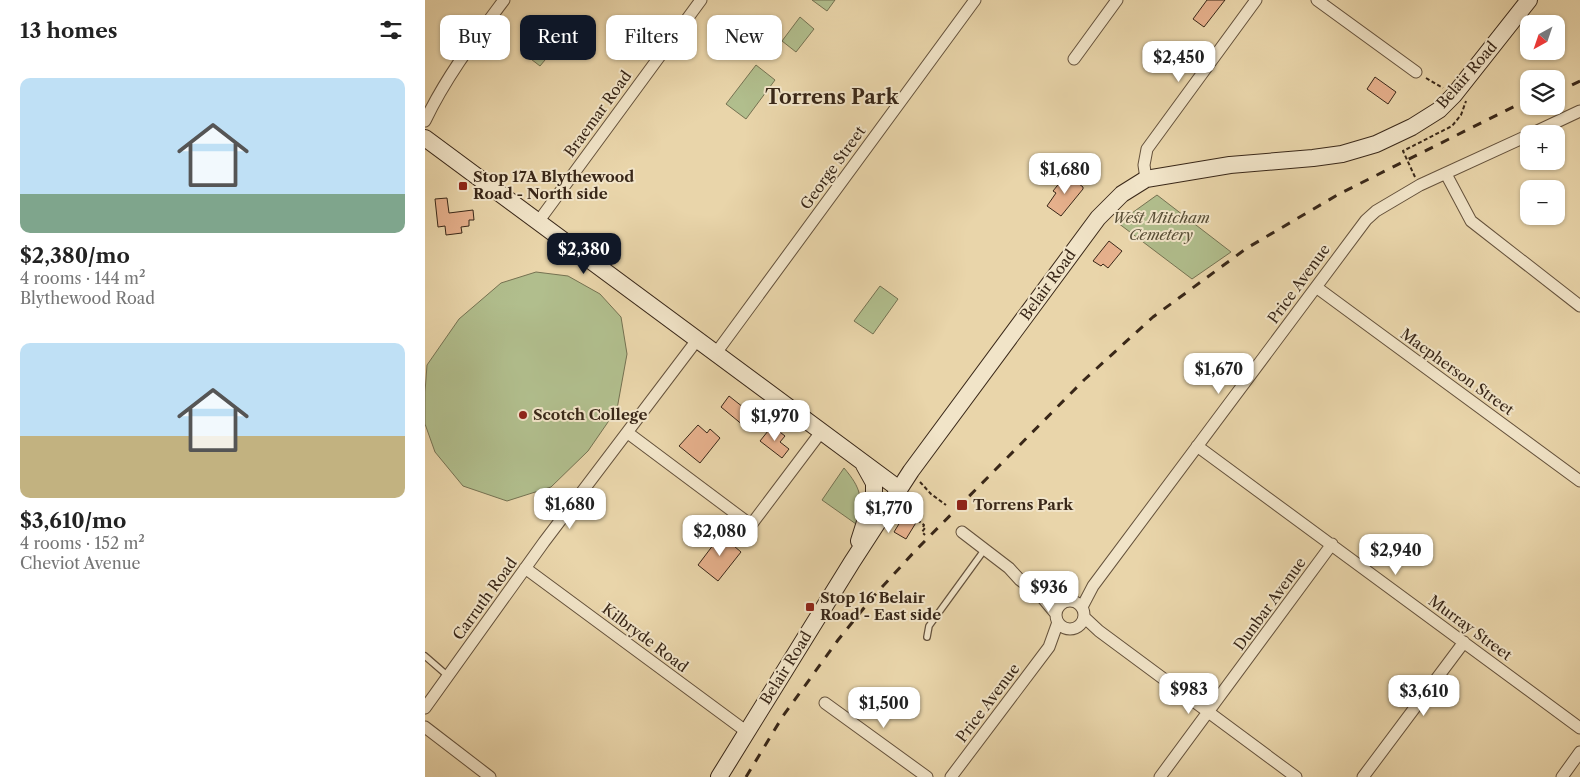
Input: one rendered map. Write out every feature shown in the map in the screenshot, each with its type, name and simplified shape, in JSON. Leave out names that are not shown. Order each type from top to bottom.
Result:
[{"type":"main road","name":"Belair Road","points":[[719,777],[852,562],[902,496],[911,471],[1098,218],[1116,199],[1146,179],[1229,165],[1342,154],[1376,144],[1439,110],[1454,95],[1529,0]]},
{"type":"main road","points":[[425,138],[821,432],[857,456],[902,496]]},
{"type":"main road","points":[[852,562],[874,494],[874,483],[867,469],[857,456]]},
{"type":"street","points":[[425,121],[435,101],[468,48],[504,0]]},
{"type":"street","name":"Braemar Road","points":[[538,222],[701,0]]},
{"type":"street","name":"George Street","points":[[716,353],[975,0]]},
{"type":"street","points":[[1073,59],[1117,0]]},
{"type":"street","points":[[1146,179],[1144,165],[1147,149],[1256,0]]},
{"type":"street","points":[[1317,0],[1416,72]]},
{"type":"street","name":"Price Avenue","points":[[1550,125],[1580,111]]},
{"type":"street","name":"Price Avenue","points":[[951,777],[1076,613],[1093,586],[1366,220],[1376,211],[1420,185],[1520,139]]},
{"type":"street","points":[[1446,174],[1471,221],[1580,306]]},
{"type":"street","name":"Macpherson Street","points":[[1316,287],[1580,481]]},
{"type":"street","name":"Carruth Road","points":[[425,708],[525,568],[697,340]]},
{"type":"street","points":[[628,433],[751,525],[821,432]]},
{"type":"street","name":"Murray Street","points":[[1197,446],[1580,728]]},
{"type":"street","points":[[961,532],[1009,568],[1020,580],[1041,596],[1076,613],[1207,713],[1296,777]]},
{"type":"street","name":"Dunbar Avenue","points":[[1160,777],[1332,544]]},
{"type":"street","name":"Kilbryde Road","points":[[525,568],[747,732]]},
{"type":"street","points":[[1041,596],[1062,626],[1076,613]]},
{"type":"street","name":"Price Avenue","points":[[1049,647],[1058,607],[1076,613]]},
{"type":"street","points":[[1363,777],[1463,642]]},
{"type":"street","points":[[825,703],[927,777]]},
{"type":"street","points":[[425,727],[490,777]]},
{"type":"street","points":[[1562,777],[1580,752]]},
{"type":"lane","points":[[927,637],[929,626],[985,549]]},
{"type":"lane","points":[[425,656],[448,676]]},
{"type":"path","points":[[1416,72],[1454,95],[1469,95],[1461,114],[1452,126],[1403,151],[1420,185]]},
{"type":"path","points":[[911,471],[931,494],[946,505]]},
{"type":"path","points":[[902,496],[902,508],[924,525],[923,527],[925,528],[922,532],[925,535]]},
{"type":"green space","points":[[812,0],[835,0],[827,11]]},
{"type":"green space","points":[[800,17],[814,29],[796,52],[782,41]]},
{"type":"green space","points":[[532,60],[545,60],[540,66]]},
{"type":"green space","points":[[756,65],[775,80],[746,119],[726,104]]},
{"type":"green space","name":"West Mitcham Cemetery","points":[[1157,195],[1231,252],[1192,279],[1118,223]]},
{"type":"green space","points":[[536,272],[568,276],[600,294],[621,317],[627,354],[617,409],[588,451],[551,487],[507,501],[463,486],[435,452],[425,424],[427,365],[459,319],[501,283]]},
{"type":"green space","points":[[880,286],[898,299],[873,334],[854,321]]},
{"type":"green space","points":[[844,468],[854,482],[859,494],[860,508],[856,524],[822,500]]},
{"type":"building","points":[[1207,0],[1225,0],[1204,27],[1193,19]]},
{"type":"building","points":[[1375,77],[1396,92],[1388,104],[1367,89]]},
{"type":"building","points":[[1065,176],[1067,178],[1069,176],[1083,189],[1061,216],[1047,206],[1056,193],[1053,191]]},
{"type":"building","points":[[447,198],[449,213],[473,210],[474,220],[469,220],[469,226],[461,227],[462,233],[446,235],[445,226],[438,227],[435,199]]},
{"type":"building","points":[[1109,241],[1122,251],[1108,268],[1103,264],[1101,266],[1093,261]]},
{"type":"building","points":[[729,396],[753,415],[744,426],[721,407]]},
{"type":"building","points":[[698,425],[707,433],[710,429],[720,438],[700,463],[679,446]]},
{"type":"building","points":[[772,426],[785,436],[780,442],[789,449],[782,458],[760,441]]},
{"type":"building","points":[[905,514],[917,521],[906,539],[894,532]]},
{"type":"building","points":[[723,532],[737,543],[734,546],[741,552],[718,581],[698,565]]},
{"type":"railway","points":[[1565,88],[1580,81]]},
{"type":"railway","points":[[746,777],[783,716],[838,640],[872,598],[915,551],[1084,380],[1153,317],[1247,248],[1339,194],[1520,104]]},
{"type":"place","name":"Stop 17A Blythewood Road - North side","points":[[463,186]]},
{"type":"place","name":"Scotch College","points":[[523,415]]},
{"type":"place","name":"Torrens Park","points":[[962,505]]},
{"type":"place","name":"Stop 16 Belair Road - East side","points":[[810,607]]},
{"type":"district","name":"Torrens Park","points":[[832,97]]}]
